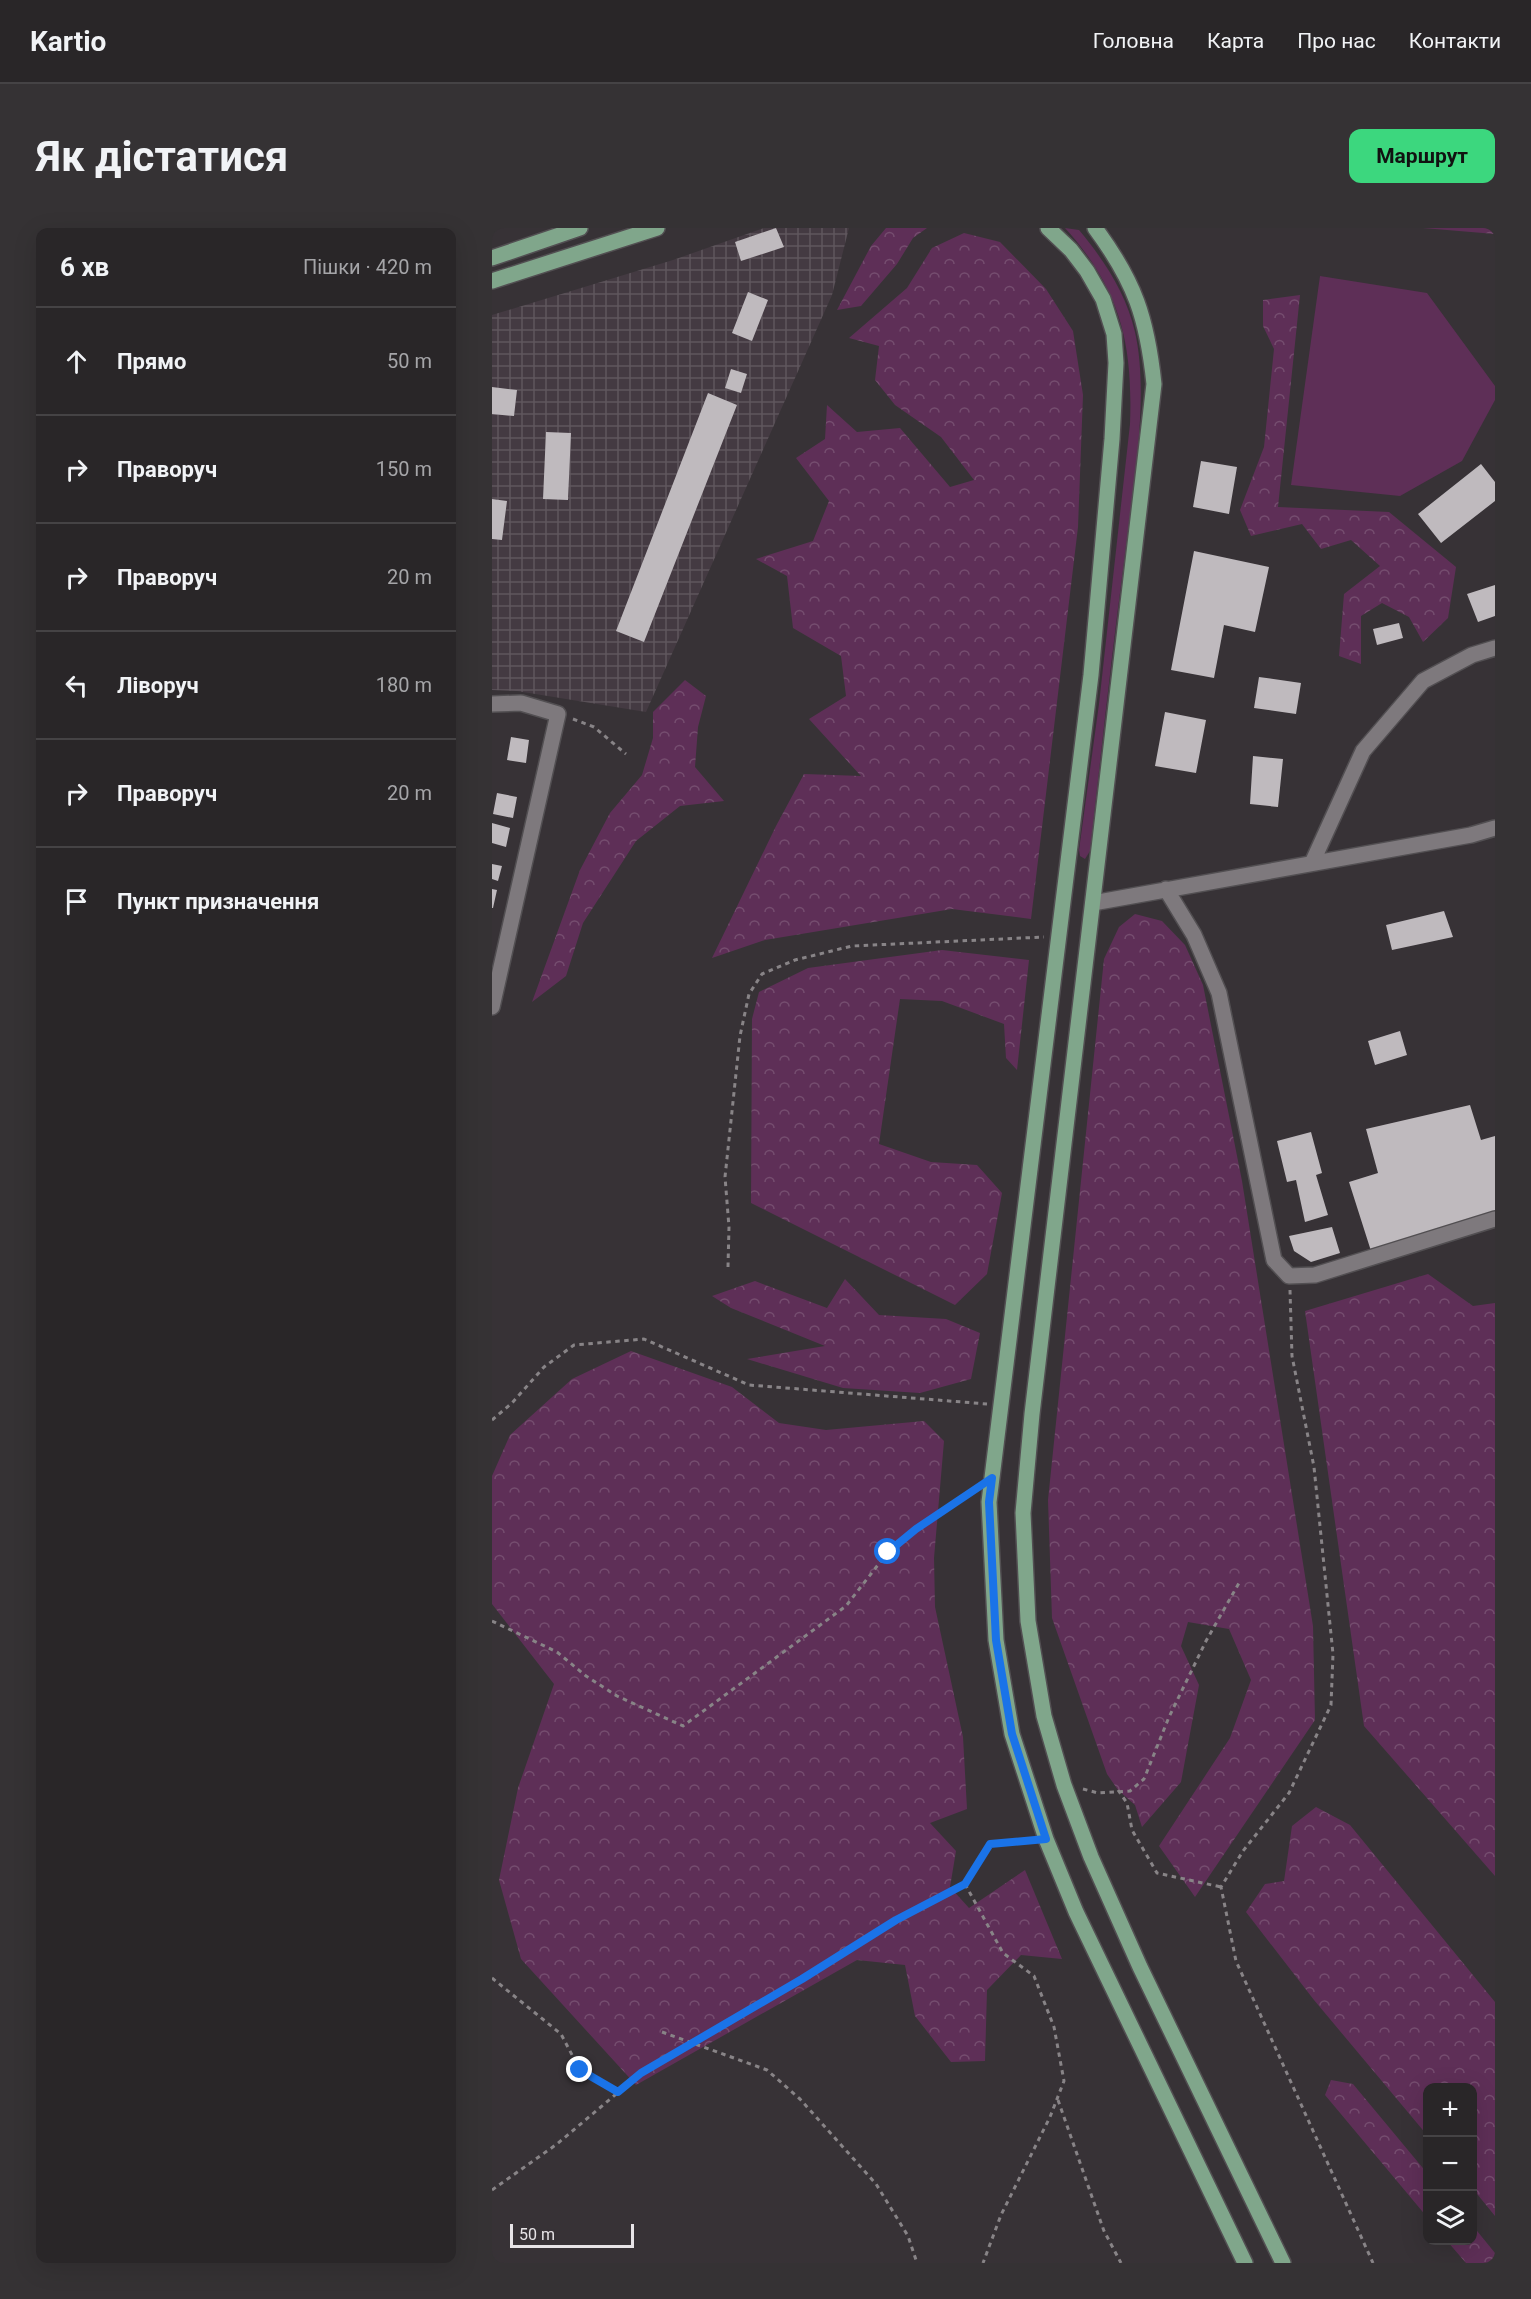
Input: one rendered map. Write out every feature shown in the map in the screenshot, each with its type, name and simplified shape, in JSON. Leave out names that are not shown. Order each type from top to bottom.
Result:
[{"type":"main road","points":[[492,258],[580,228]]},
{"type":"main road","points":[[492,281],[657,228]]},
{"type":"main road","points":[[1048,228],[1081,264],[1102,299],[1114,334],[1116,363],[1112,439],[1091,675],[989,1502],[996,1640],[1012,1734],[1046,1839],[1076,1912],[1245,2263]]},
{"type":"main road","points":[[1095,228],[1118,259],[1137,298],[1149,337],[1154,384],[1032,1414],[1023,1513],[1028,1621],[1044,1716],[1064,1785],[1091,1857],[1140,1967],[1283,2263]]},
{"type":"street","points":[[1312,863],[1363,751],[1423,681],[1472,655],[1495,648]]},
{"type":"street","points":[[492,704],[521,703],[558,714],[492,1007]]},
{"type":"street","points":[[1093,903],[1495,828]]},
{"type":"street","points":[[1166,889],[1194,935],[1219,993],[1274,1260],[1289,1276],[1315,1275],[1495,1219]]},
{"type":"path","points":[[558,714],[594,727],[626,754]]},
{"type":"path","points":[[728,1267],[729,1227],[725,1177],[740,1036],[749,994],[762,974],[795,960],[852,946],[1058,937]]},
{"type":"path","points":[[1289,1276],[1292,1356],[1314,1467],[1333,1654],[1331,1705],[1289,1793],[1243,1851],[1221,1887],[1236,1961],[1373,2263]]},
{"type":"path","points":[[492,1420],[512,1403],[544,1367],[574,1345],[644,1339],[749,1385],[1001,1405]]},
{"type":"path","points":[[492,1622],[557,1652],[586,1676],[617,1695],[683,1726],[846,1606],[888,1552],[916,1529],[992,1478]]},
{"type":"path","points":[[1064,1785],[1098,1793],[1130,1791],[1144,1779],[1169,1717],[1206,1641],[1239,1583]]},
{"type":"path","points":[[1118,1790],[1127,1803],[1132,1830],[1157,1874],[1221,1887]]},
{"type":"path","points":[[492,2190],[557,2144],[641,2073],[802,1979],[896,1920],[965,1884],[990,1844],[1046,1839]]},
{"type":"path","points":[[965,1884],[1003,1953],[1034,1976],[1054,2026],[1064,2081],[1001,2215],[983,2263]]},
{"type":"path","points":[[492,1978],[561,2034],[580,2070],[618,2092]]},
{"type":"path","points":[[662,2032],[767,2070],[800,2099],[876,2184],[908,2236],[917,2263]]},
{"type":"path","points":[[1057,2098],[1104,2231],[1121,2263]]},
{"type":"shaded area","points":[[764,228],[849,228],[832,295],[646,712],[517,691],[492,690],[492,315],[673,260]]},
{"type":"green space","points":[[886,228],[927,228],[913,238],[897,264],[861,306],[837,310],[871,246]]},
{"type":"green space","points":[[1065,228],[1079,230],[1097,253],[1120,290],[1135,332],[1141,386],[1135,477],[1090,851],[1085,859],[1080,856],[1079,850],[1099,704],[1130,424],[1130,395],[1125,342],[1111,295],[1084,251]]},
{"type":"green space","points":[[1423,228],[1495,228],[1495,234]]},
{"type":"green space","points":[[964,233],[1000,242],[1046,289],[1073,331],[1083,395],[1078,527],[1031,919],[952,909],[765,940],[712,958],[804,774],[861,776],[809,719],[846,696],[841,656],[793,628],[787,576],[756,559],[813,541],[829,501],[796,458],[825,439],[827,405],[857,432],[900,428],[950,487],[974,480],[941,437],[895,405],[875,380],[879,346],[849,338],[907,288],[932,248]]},
{"type":"green space","points":[[1320,276],[1427,293],[1495,386],[1495,400],[1462,461],[1400,496],[1291,485]]},
{"type":"green space","points":[[1300,295],[1278,507],[1389,512],[1456,567],[1448,618],[1423,642],[1409,617],[1382,603],[1361,616],[1361,664],[1339,656],[1344,594],[1380,566],[1351,540],[1321,549],[1302,524],[1251,536],[1240,510],[1264,447],[1274,349],[1263,326],[1263,300]]},
{"type":"green space","points":[[685,680],[706,696],[698,727],[695,767],[724,801],[680,806],[636,841],[583,923],[566,976],[532,1002],[580,870],[610,813],[642,775],[653,738],[653,712]]},
{"type":"green space","points":[[1135,914],[1162,921],[1185,945],[1203,985],[1242,1181],[1313,1626],[1315,1720],[1195,1897],[1159,1846],[1230,1738],[1251,1680],[1229,1629],[1188,1622],[1181,1646],[1199,1685],[1181,1782],[1142,1827],[1135,1805],[1118,1790],[1107,1774],[1052,1618],[1048,1500],[1104,959],[1119,927]]},
{"type":"green space","points":[[942,950],[1029,960],[1017,1070],[1006,1058],[1004,1024],[942,1001],[900,999],[879,1144],[931,1162],[977,1165],[1002,1193],[987,1274],[955,1305],[751,1203],[752,1019],[759,992],[808,968]]},
{"type":"green space","points":[[1428,1274],[1473,1306],[1495,1303],[1495,1876],[1364,1726],[1305,1311]]},
{"type":"green space","points":[[845,1279],[879,1315],[946,1319],[980,1333],[971,1379],[920,1393],[843,1388],[747,1359],[825,1346],[731,1308],[712,1296],[755,1281],[827,1308]]},
{"type":"green space","points":[[631,1351],[732,1387],[779,1423],[826,1430],[924,1421],[944,1441],[934,1558],[935,1607],[963,1737],[967,1809],[930,1823],[956,1851],[950,1887],[969,1908],[1025,1870],[1062,1959],[1021,1955],[987,1990],[985,2061],[951,2062],[915,2016],[905,1965],[857,1960],[636,2085],[521,1959],[499,1880],[518,1788],[554,1684],[492,1604],[492,1476],[510,1435],[572,1379]]},
{"type":"green space","points":[[1316,1807],[1350,1825],[1495,2002],[1495,2216],[1477,2194],[1477,2083],[1423,2083],[1423,2130],[1314,2000],[1246,1912],[1265,1884],[1284,1881],[1292,1826]]},
{"type":"green space","points":[[1331,2080],[1353,2084],[1423,2168],[1423,2212],[1325,2095]]},
{"type":"green space","points":[[1477,2231],[1495,2253],[1495,2263],[1466,2263],[1450,2245],[1477,2245]]},
{"type":"building","points":[[776,228],[784,247],[741,261],[735,242]]},
{"type":"building","points":[[748,292],[768,300],[752,341],[732,333]]},
{"type":"building","points":[[731,369],[747,374],[741,393],[725,388]]},
{"type":"building","points":[[492,387],[517,390],[514,416],[492,414]]},
{"type":"building","points":[[708,393],[737,405],[644,642],[616,631]]},
{"type":"building","points":[[546,432],[571,433],[568,500],[543,499]]},
{"type":"building","points":[[1201,461],[1237,467],[1229,514],[1193,507]]},
{"type":"building","points":[[1481,464],[1495,482],[1495,501],[1441,543],[1418,514]]},
{"type":"building","points":[[492,499],[507,501],[502,540],[492,539]]},
{"type":"building","points":[[1194,551],[1269,567],[1255,632],[1224,625],[1214,678],[1171,670]]},
{"type":"building","points":[[1495,585],[1495,616],[1478,622],[1467,594]]},
{"type":"building","points":[[1399,623],[1403,638],[1377,645],[1373,629]]},
{"type":"building","points":[[1259,677],[1301,683],[1296,714],[1254,708]]},
{"type":"building","points":[[1165,712],[1206,720],[1196,773],[1155,766]]},
{"type":"building","points":[[511,737],[529,740],[526,763],[507,760]]},
{"type":"building","points":[[1253,756],[1283,759],[1278,807],[1250,804]]},
{"type":"building","points":[[497,793],[517,797],[513,818],[493,814]]},
{"type":"building","points":[[492,823],[510,828],[506,847],[492,843]]},
{"type":"building","points":[[492,864],[502,866],[498,881],[492,879]]},
{"type":"building","points":[[492,889],[497,890],[493,908],[492,908]]},
{"type":"building","points":[[1444,911],[1453,937],[1392,950],[1386,925]]},
{"type":"building","points":[[1400,1031],[1407,1055],[1375,1065],[1368,1041]]},
{"type":"building","points":[[1470,1105],[1481,1140],[1495,1136],[1495,1212],[1371,1251],[1349,1182],[1378,1173],[1366,1129]]},
{"type":"building","points":[[1311,1132],[1322,1173],[1316,1175],[1328,1215],[1305,1222],[1296,1180],[1287,1182],[1277,1141]]},
{"type":"building","points":[[1332,1227],[1340,1253],[1311,1262],[1294,1251],[1289,1236]]},
{"type":"route","points":[[580,2070],[618,2092],[641,2073],[802,1979],[896,1920],[965,1884],[990,1844],[1046,1839],[1012,1734],[996,1640],[989,1502],[992,1478],[916,1529],[888,1552]]}]
